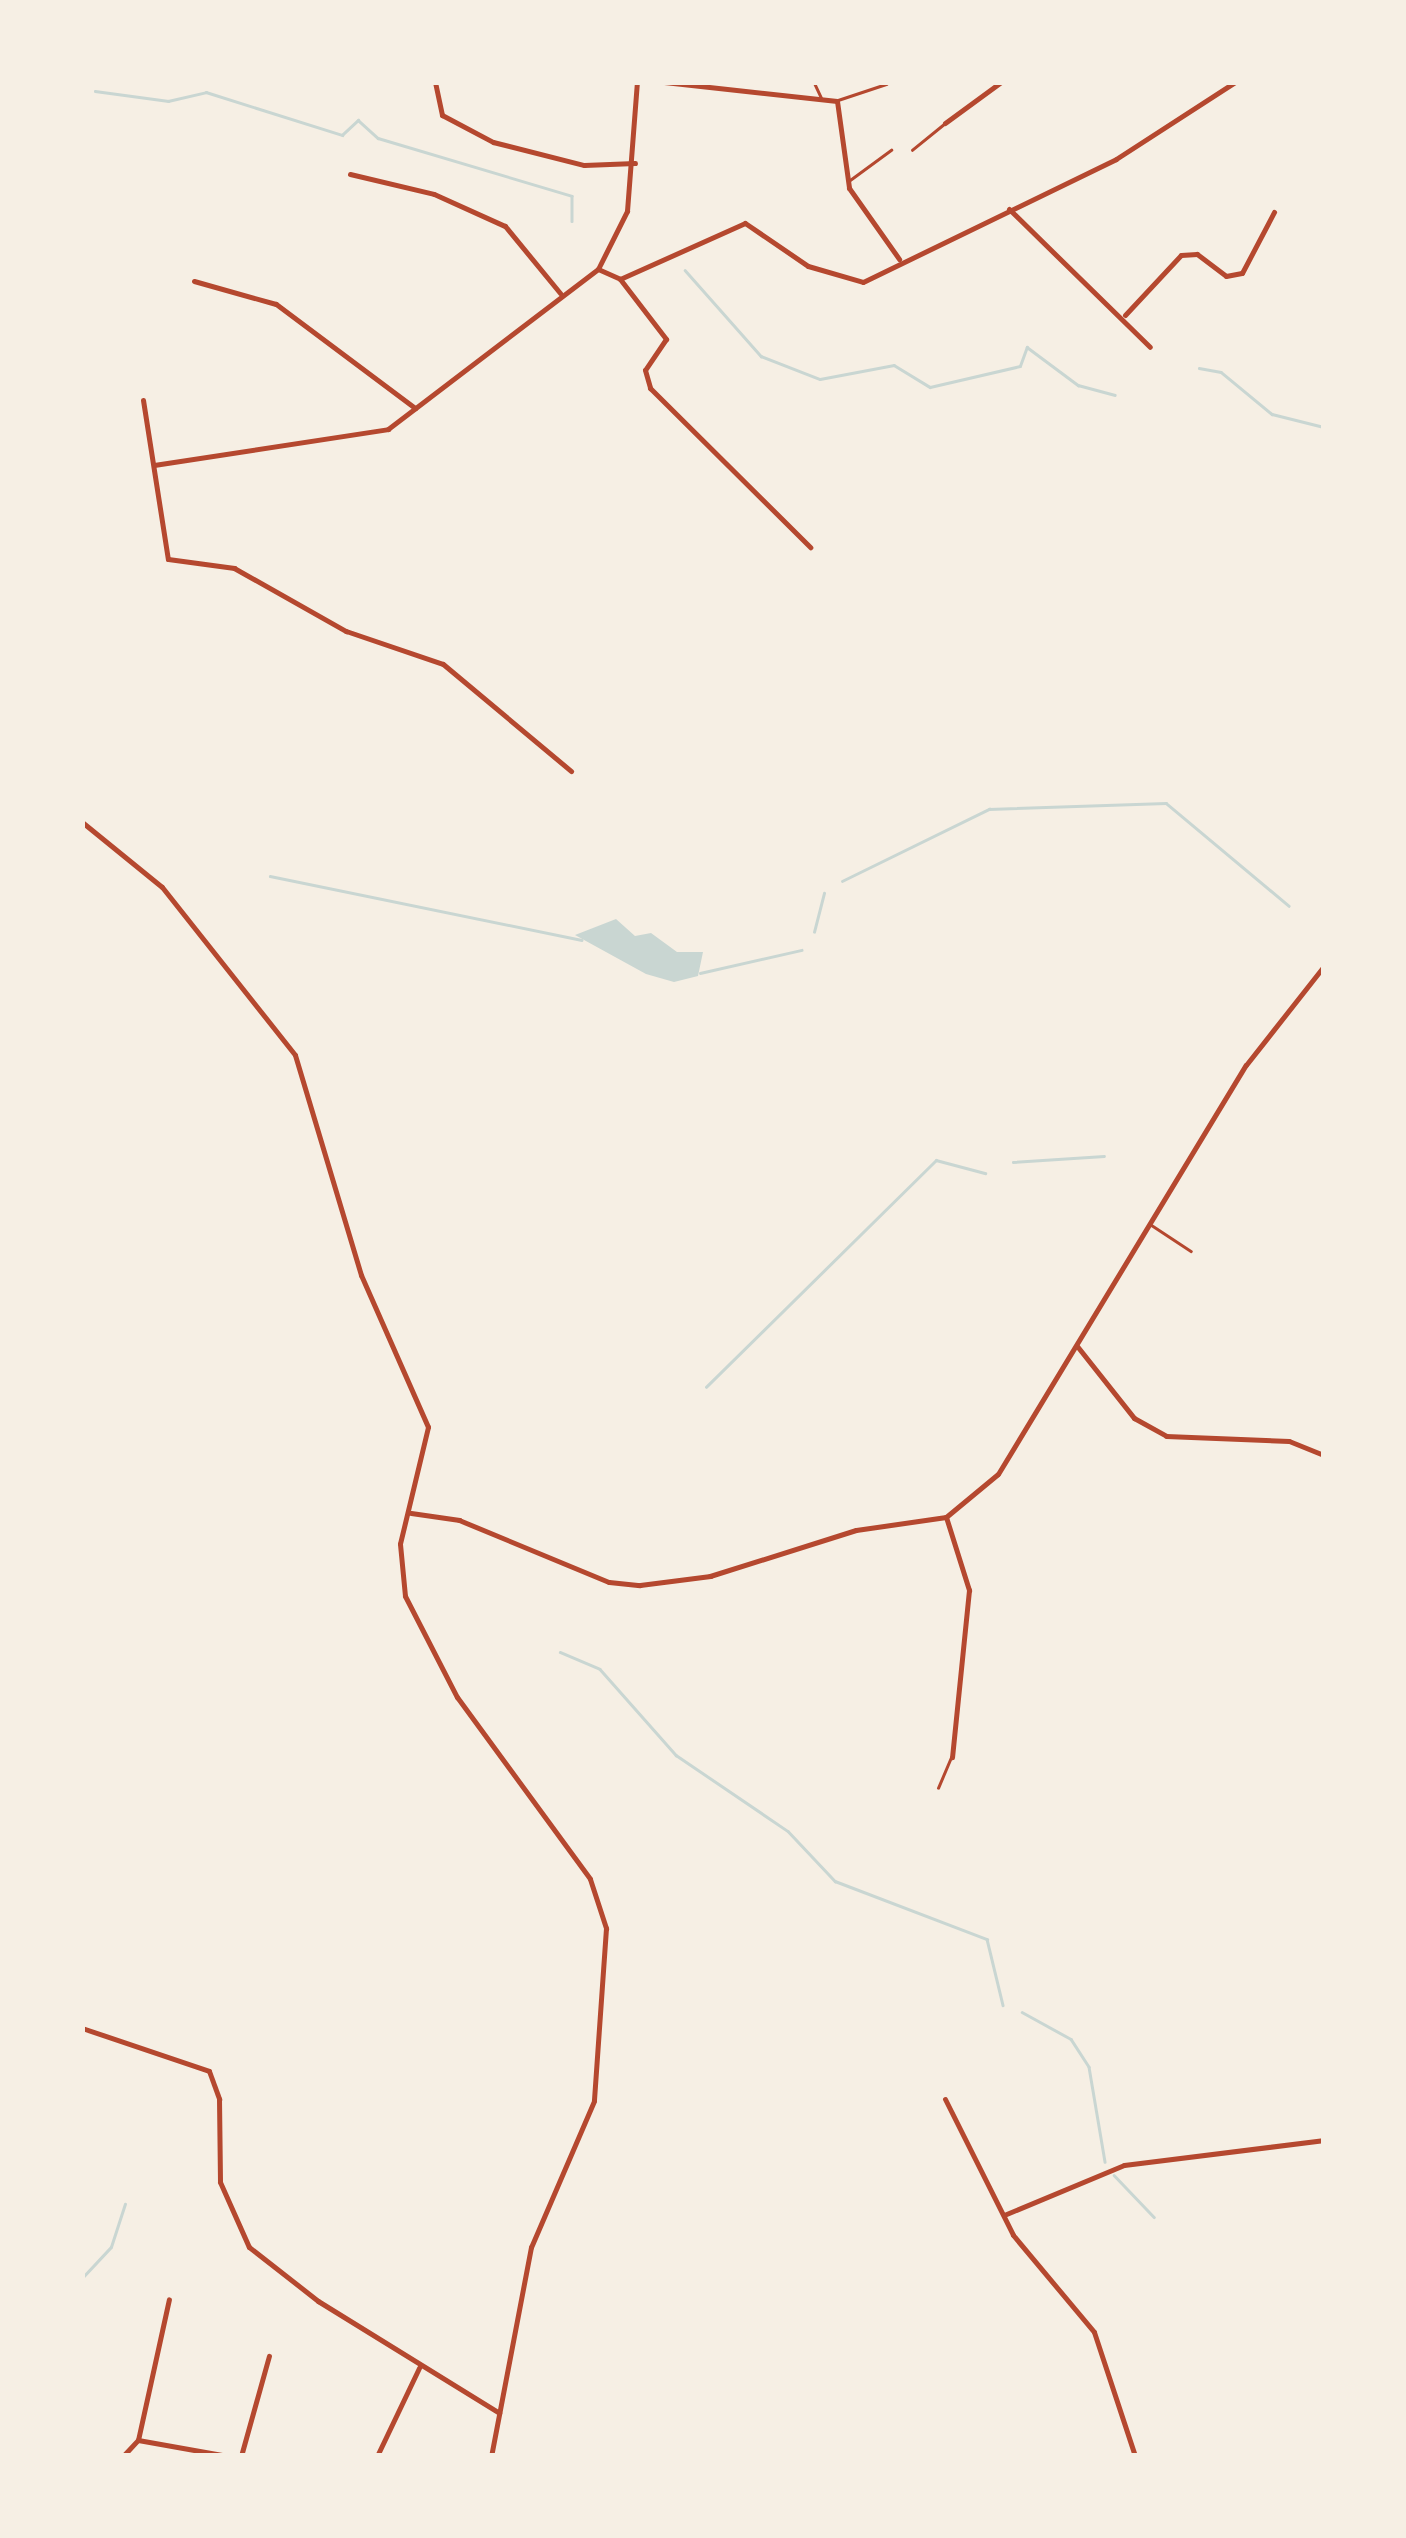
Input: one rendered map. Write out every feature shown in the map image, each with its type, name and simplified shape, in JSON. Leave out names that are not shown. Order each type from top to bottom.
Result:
[{"type":"street","points":[[435,82],[442,115],[493,142],[584,166],[635,163]]},
{"type":"street","points":[[154,465],[354,440],[416,408],[560,294],[598,269],[616,242],[635,163],[637,82]]},
{"type":"street","points":[[664,82],[837,101],[848,181],[900,259]]},
{"type":"street","points":[[620,280],[737,224],[842,281],[863,282],[900,259],[1116,158],[1236,82]]},
{"type":"street","points":[[945,123],[998,83]]},
{"type":"street","points":[[350,174],[434,194],[505,226],[560,294]]},
{"type":"street","points":[[1010,209],[1125,315],[1150,347]]},
{"type":"street","points":[[1125,315],[1180,255],[1197,254],[1226,276],[1242,274],[1274,212]]},
{"type":"street","points":[[598,269],[620,280],[666,338],[646,370],[650,388],[810,547]]},
{"type":"street","points":[[194,282],[276,304],[416,408]]},
{"type":"street","points":[[142,400],[168,559],[234,568],[346,631],[442,664],[571,771]]},
{"type":"street","points":[[82,822],[162,887],[295,1056],[361,1275],[428,1427],[411,1514],[400,1544],[405,1596],[457,1696],[590,1879],[606,1928],[594,2102],[531,2247],[490,2456]]},
{"type":"street","points":[[411,1514],[458,1520],[609,1582],[640,1585],[710,1576],[856,1530],[946,1517],[998,1474],[1246,1065],[1324,966]]},
{"type":"street","points":[[1076,1346],[1134,1418],[1166,1436],[1289,1441],[1324,1455]]},
{"type":"street","points":[[946,1517],[969,1590],[952,1757]]},
{"type":"street","points":[[82,2028],[209,2071],[220,2099],[220,2186],[242,2238],[419,2368],[498,2413]]},
{"type":"street","points":[[945,2099],[1004,2214],[1094,2332],[1135,2456]]},
{"type":"street","points":[[1004,2214],[1124,2165],[1324,2140]]},
{"type":"street","points":[[123,2456],[138,2440],[169,2299]]},
{"type":"street","points":[[242,2456],[268,2356]]},
{"type":"street","points":[[377,2456],[419,2368]]},
{"type":"street","points":[[138,2440],[228,2456]]},
{"type":"lane","points":[[814,82],[821,97]]},
{"type":"lane","points":[[837,101],[886,84]]},
{"type":"lane","points":[[912,150],[945,123]]},
{"type":"lane","points":[[848,181],[892,150]]},
{"type":"lane","points":[[1149,1224],[1192,1251]]},
{"type":"lane","points":[[938,1788],[952,1757]]},
{"type":"shaded area","points":[[616,919],[635,936],[651,933],[677,952],[703,952],[698,976],[674,982],[646,974],[575,935]]},
{"type":"waterway","points":[[95,91],[168,101],[206,92],[342,135],[358,120],[378,138],[572,196],[572,221]]},
{"type":"waterway","points":[[685,270],[761,356],[820,379],[894,365],[930,387],[1020,366],[1027,347],[1078,385],[1115,395]]},
{"type":"waterway","points":[[1199,368],[1221,372],[1272,414],[1324,427]]},
{"type":"waterway","points":[[842,881],[989,809],[1166,803],[1289,906]]},
{"type":"waterway","points":[[270,876],[582,940]]},
{"type":"waterway","points":[[814,932],[824,893]]},
{"type":"waterway","points":[[700,973],[801,950]]},
{"type":"waterway","points":[[1013,1162],[1104,1156]]},
{"type":"waterway","points":[[706,1387],[936,1160],[985,1173]]},
{"type":"waterway","points":[[560,1652],[600,1669],[676,1755],[788,1831],[835,1881],[987,1939],[1003,2005]]},
{"type":"waterway","points":[[1022,2012],[1071,2039],[1089,2067],[1105,2162]]},
{"type":"waterway","points":[[1114,2175],[1154,2217]]},
{"type":"waterway","points":[[82,2278],[111,2247],[125,2204]]}]
